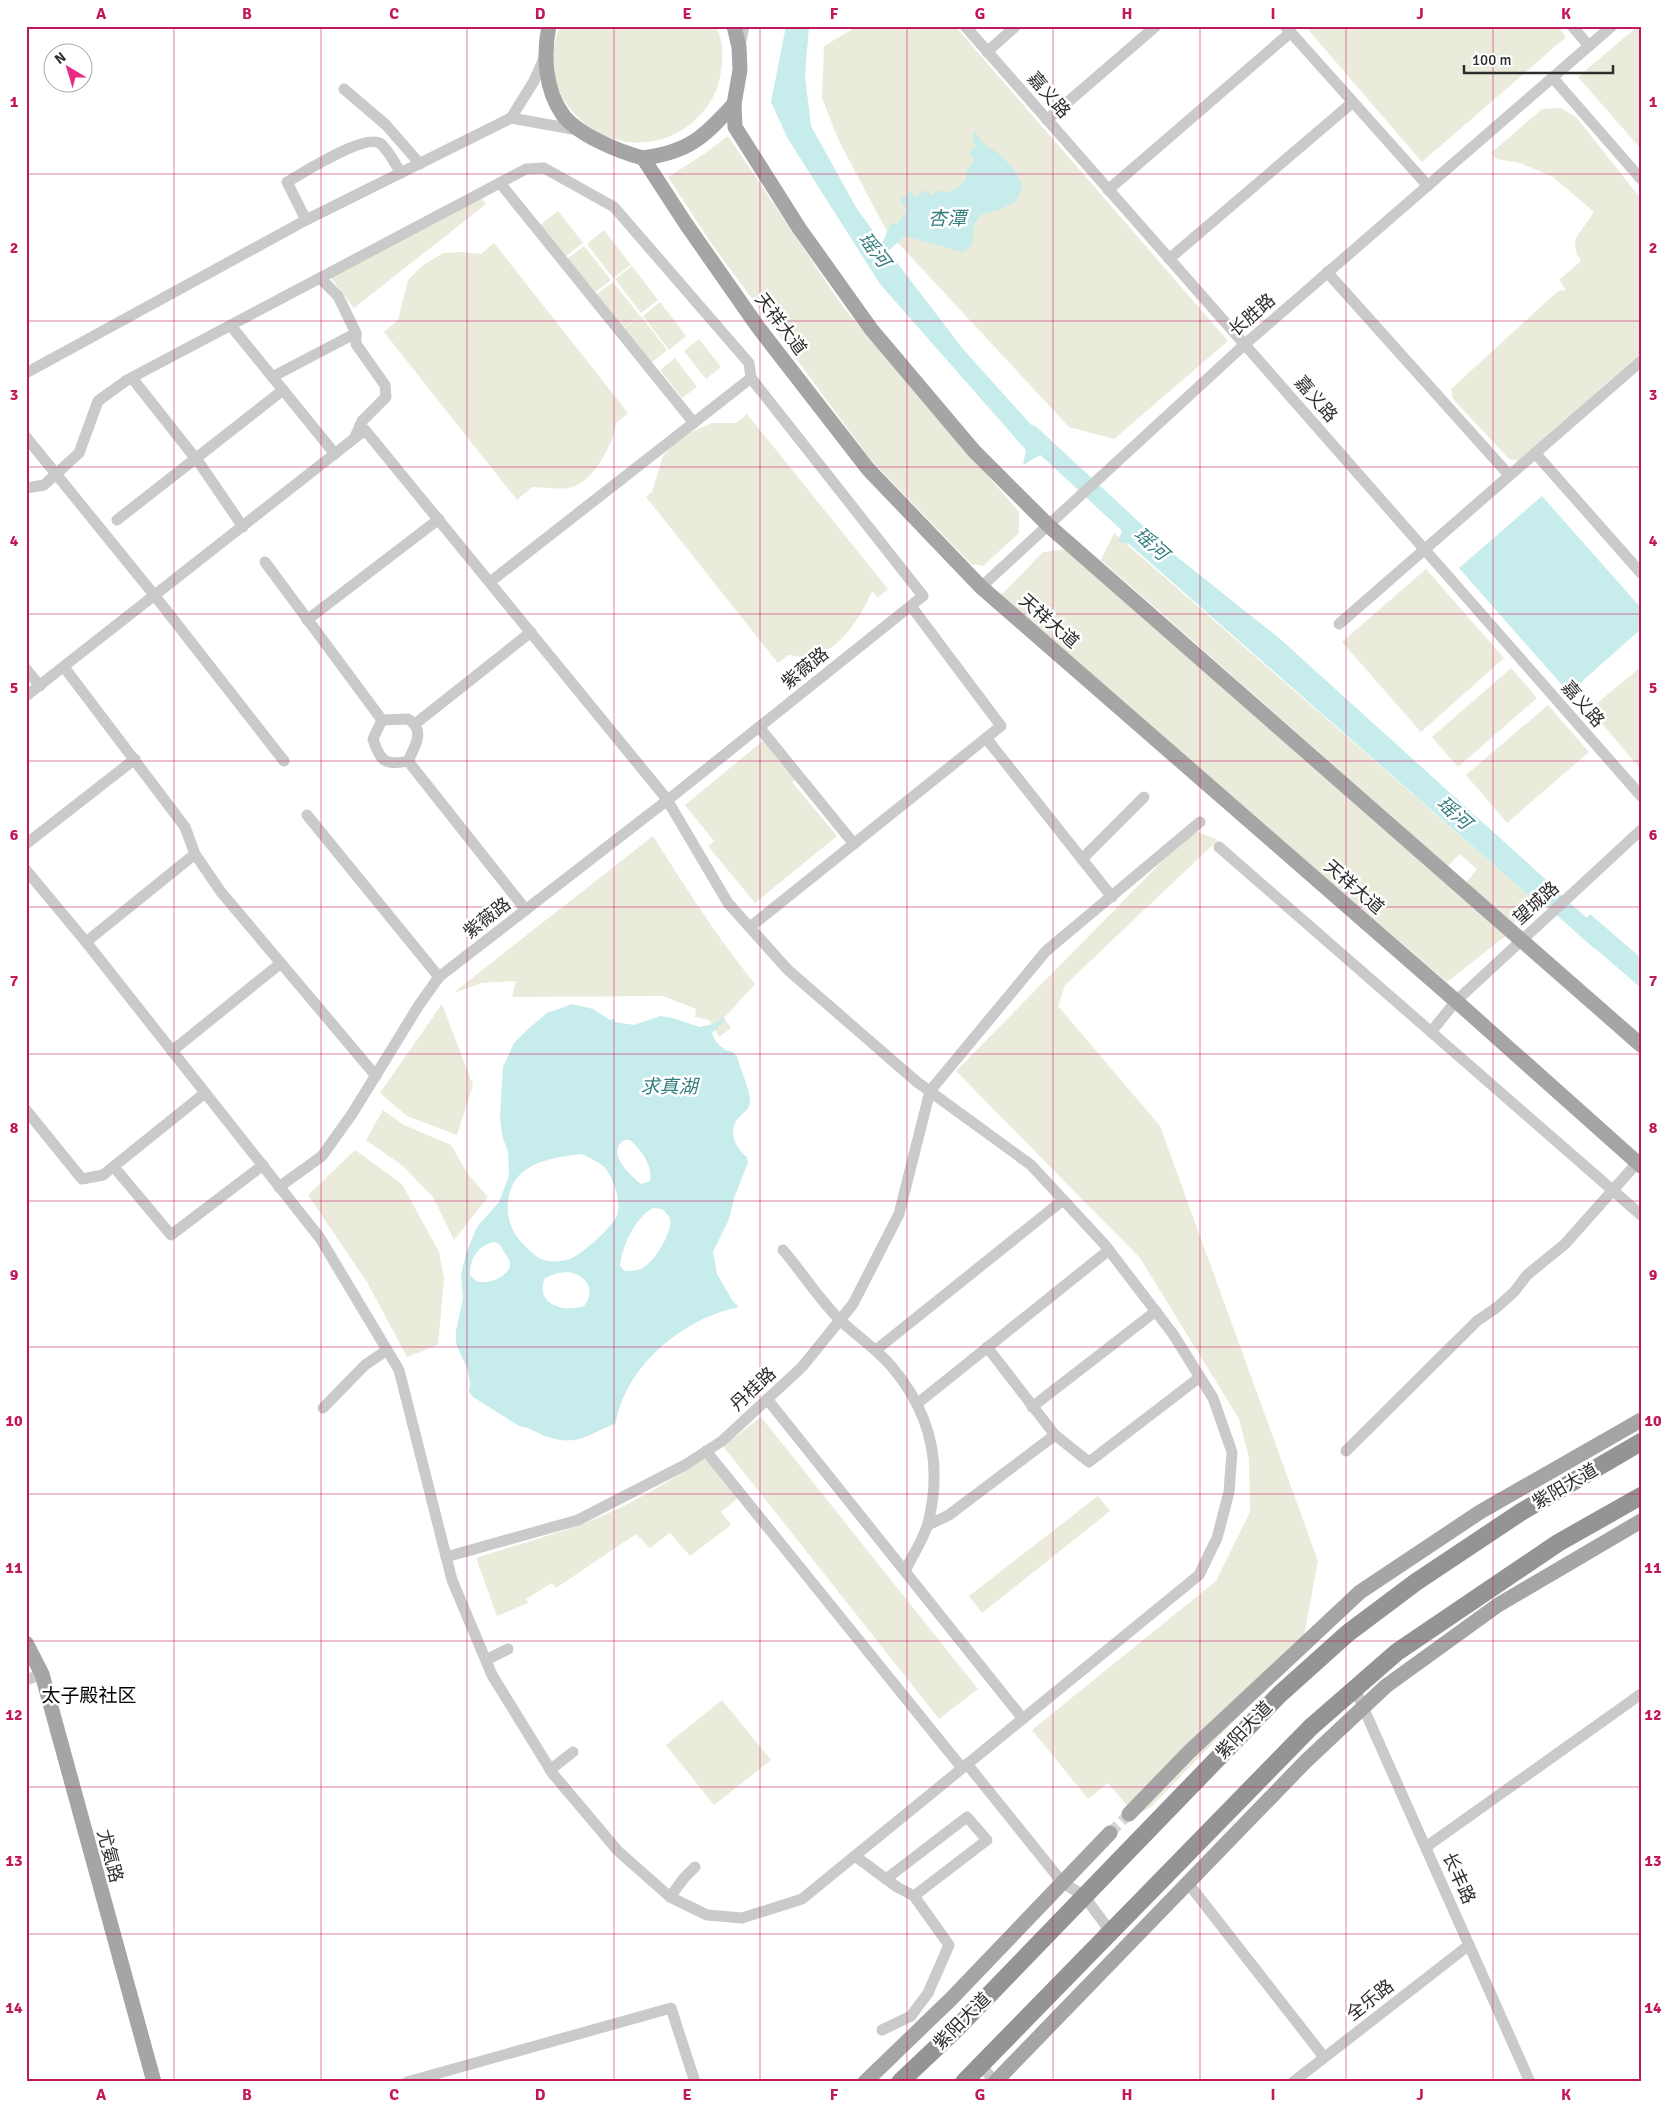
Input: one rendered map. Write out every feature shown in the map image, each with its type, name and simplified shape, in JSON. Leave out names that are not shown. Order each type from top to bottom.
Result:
[{"type":"highway","name":"紫阳大道","points":[[900,2082],[954,2031],[1280,1694],[1348,1634],[1416,1582],[1521,1512],[1641,1442]]},
{"type":"highway","points":[[964,2082],[1311,1727],[1397,1652],[1558,1543],[1641,1496]]},
{"type":"main road","points":[[548,26],[545,55],[550,86],[564,115],[583,131],[620,151],[643,158],[667,155],[694,143],[711,130],[734,104]]},
{"type":"main road","points":[[734,26],[739,47],[740,70],[734,104],[735,127],[799,228],[871,329],[974,451],[1049,526],[1330,773],[1527,935],[1641,1045]]},
{"type":"main road","name":"天祥大道","points":[[643,158],[686,224],[758,326],[868,468],[981,587],[1456,1001],[1639,1165]]},
{"type":"main road","points":[[1129,1814],[1189,1752],[1360,1592],[1480,1512],[1641,1420]]},
{"type":"main road","points":[[995,2082],[1306,1761],[1386,1686],[1498,1605],[1641,1521]]},
{"type":"main road","name":"尤氨路","points":[[26,1643],[42,1674],[154,2082]]},
{"type":"main road","points":[[865,2082],[951,1999],[1110,1833]]},
{"type":"street","points":[[739,47],[744,26]]},
{"type":"street","name":"嘉义路","points":[[965,26],[1641,796]]},
{"type":"street","points":[[987,52],[1016,26]]},
{"type":"street","points":[[1047,120],[1156,26]]},
{"type":"street","points":[[1572,26],[1589,46]]},
{"type":"street","name":"长胜路","points":[[981,587],[1244,344],[1612,26]]},
{"type":"street","points":[[1108,190],[1288,29],[1428,186]]},
{"type":"street","points":[[26,373],[306,220],[510,118],[534,81],[545,55]]},
{"type":"street","points":[[1553,78],[1641,179]]},
{"type":"street","points":[[344,89],[386,125],[420,164]]},
{"type":"street","points":[[1169,259],[1353,102]]},
{"type":"street","points":[[510,118],[583,131]]},
{"type":"street","points":[[306,220],[287,182],[356,144],[372,141],[381,144],[401,173]]},
{"type":"street","points":[[26,488],[44,485],[79,452],[98,401],[132,378],[526,169],[544,168],[614,207],[749,364],[751,378],[923,596],[911,606],[1001,726],[750,927]]},
{"type":"street","points":[[500,183],[694,423]]},
{"type":"street","points":[[1328,272],[1509,475]]},
{"type":"street","points":[[320,278],[338,296],[356,332],[356,344],[385,386],[386,397],[362,421],[354,438]]},
{"type":"street","points":[[231,326],[335,454]]},
{"type":"street","points":[[272,377],[356,332]]},
{"type":"street","points":[[1339,624],[1641,361]]},
{"type":"street","points":[[132,378],[196,459],[243,527]]},
{"type":"street","points":[[490,582],[751,378]]},
{"type":"street","points":[[117,520],[283,390]]},
{"type":"street","points":[[26,696],[365,430],[667,800],[728,903],[793,976],[930,1091],[1030,1165],[1109,1250],[1173,1334],[1213,1398],[1232,1452],[1229,1492],[1217,1538],[1199,1574],[802,1899],[742,1918],[707,1915],[670,1897],[618,1850],[550,1770],[492,1675],[452,1580],[399,1370],[320,1238],[86,942],[26,870]]},
{"type":"street","points":[[26,437],[155,596],[284,761]]},
{"type":"street","points":[[1535,453],[1641,573]]},
{"type":"street","points":[[307,620],[438,519]]},
{"type":"street","points":[[265,562],[382,720]]},
{"type":"street","name":"紫薇路","points":[[280,1187],[322,1156],[439,977],[667,800],[911,606]]},
{"type":"street","points":[[415,724],[531,632]]},
{"type":"street","points":[[64,667],[185,827],[195,854],[221,892],[376,1076]]},
{"type":"street","points":[[26,669],[40,686]]},
{"type":"street","points":[[382,720],[408,719],[415,724],[418,732],[417,741],[408,761]]},
{"type":"street","points":[[382,720],[373,739],[378,755],[385,762],[396,764],[408,761]]},
{"type":"street","points":[[759,727],[854,844]]},
{"type":"street","points":[[986,738],[1112,897]]},
{"type":"street","points":[[26,844],[134,759]]},
{"type":"street","points":[[408,761],[526,910]]},
{"type":"street","points":[[1082,859],[1144,797]]},
{"type":"street","points":[[307,815],[439,977]]},
{"type":"street","points":[[930,1091],[1046,951],[1200,822]]},
{"type":"street","name":"望城路","points":[[1431,1032],[1456,1001],[1641,830]]},
{"type":"street","points":[[1219,847],[1641,1215]]},
{"type":"street","points":[[86,942],[195,854]]},
{"type":"street","points":[[172,1051],[281,963]]},
{"type":"street","name":"丹桂路","points":[[446,1557],[578,1520],[685,1465],[722,1441],[802,1367],[853,1304],[900,1214],[930,1091]]},
{"type":"street","points":[[26,1110],[82,1179],[103,1175],[205,1093]]},
{"type":"street","points":[[1346,1451],[1477,1321],[1496,1308],[1514,1292],[1528,1275],[1564,1244],[1612,1190],[1639,1165]]},
{"type":"street","points":[[114,1166],[171,1235],[263,1166]]},
{"type":"street","points":[[876,1350],[1063,1200]]},
{"type":"street","points":[[784,1250],[840,1320],[893,1367],[918,1403],[931,1438],[936,1477],[928,1525],[904,1571]]},
{"type":"street","points":[[918,1403],[1109,1250]]},
{"type":"street","points":[[1032,1407],[1156,1311]]},
{"type":"street","points":[[987,1347],[1055,1435],[1089,1462],[1200,1377]]},
{"type":"street","points":[[323,1408],[365,1364],[387,1350]]},
{"type":"street","points":[[767,1400],[1023,1719]]},
{"type":"street","points":[[928,1525],[949,1515],[1055,1435]]},
{"type":"street","points":[[706,1452],[964,1766],[1062,1882],[1084,1896],[1108,1927],[1101,1941]]},
{"type":"street","points":[[486,1660],[508,1649]]},
{"type":"street","points":[[26,1680],[42,1674]]},
{"type":"street","name":"长丰路","points":[[1355,1689],[1530,2082]]},
{"type":"street","points":[[1426,1847],[1641,1694]]},
{"type":"street","points":[[550,1770],[573,1752]]},
{"type":"street","points":[[886,1879],[967,1817],[986,1840],[914,1896]]},
{"type":"street","points":[[855,1856],[886,1879],[914,1896],[949,1945],[928,1992],[912,2016],[882,2030]]},
{"type":"street","points":[[670,1897],[684,1878],[696,1867]]},
{"type":"street","points":[[1188,1883],[1324,2057]]},
{"type":"street","name":"全乐路","points":[[1293,2082],[1469,1945]]},
{"type":"street","points":[[407,2082],[671,2008],[695,2082]]},
{"type":"street","points":[[981,2065],[995,2082]]},
{"type":"green space","points":[[560,26],[716,26],[721,40],[722,54],[719,82],[715,94],[709,104],[692,123],[665,138],[638,143],[611,138],[588,126],[569,107],[557,83],[553,56]]},
{"type":"green space","points":[[858,26],[955,26],[1228,341],[1114,439],[1069,427],[886,230],[838,139],[822,98],[824,46]]},
{"type":"green space","points":[[1305,26],[1557,26],[1566,37],[1422,162]]},
{"type":"green space","points":[[1638,26],[1641,26],[1641,149],[1578,77]]},
{"type":"green space","points":[[1561,108],[1576,117],[1641,199],[1639,212],[1641,214],[1641,353],[1518,461],[1509,459],[1453,399],[1451,389],[1558,291],[1566,290],[1559,280],[1581,261],[1575,247],[1576,241],[1581,230],[1594,212],[1553,177],[1520,163],[1496,159],[1491,153],[1542,109]]},
{"type":"green space","points":[[728,136],[843,307],[1019,512],[1019,533],[983,566],[971,564],[870,459],[711,243],[668,177]]},
{"type":"green space","points":[[479,195],[486,204],[354,308],[331,278],[352,263]]},
{"type":"green space","points":[[558,211],[583,243],[565,257],[540,225]]},
{"type":"green space","points":[[604,230],[631,265],[613,278],[587,244]]},
{"type":"green space","points":[[494,243],[628,413],[616,423],[612,440],[590,476],[575,486],[565,488],[532,487],[517,500],[384,332],[398,320],[408,280],[422,266],[443,253],[481,254]]},
{"type":"green space","points":[[584,246],[611,280],[594,293],[567,259]]},
{"type":"green space","points":[[632,266],[658,300],[641,313],[615,279]]},
{"type":"green space","points":[[613,282],[640,316],[622,329],[596,295]]},
{"type":"green space","points":[[660,302],[686,336],[669,350],[643,316]]},
{"type":"green space","points":[[641,316],[667,350],[650,364],[623,329]]},
{"type":"green space","points":[[699,339],[721,367],[706,379],[684,351]]},
{"type":"green space","points":[[675,358],[697,387],[682,398],[660,370]]},
{"type":"green space","points":[[747,414],[888,589],[878,598],[872,591],[849,631],[832,647],[822,653],[809,657],[788,655],[778,663],[646,497],[652,492],[663,456],[682,436],[712,423],[736,423]]},
{"type":"green space","points":[[1114,533],[1536,902],[1514,923],[1466,883],[1477,869],[1460,854],[1448,866],[1101,560]]},
{"type":"green space","points":[[1066,549],[1507,935],[1447,982],[1000,596],[1043,552]]},
{"type":"green space","points":[[1426,569],[1504,658],[1421,732],[1342,642]]},
{"type":"green space","points":[[1641,667],[1641,770],[1590,709]]},
{"type":"green space","points":[[1511,668],[1537,698],[1458,767],[1432,737]]},
{"type":"green space","points":[[1548,705],[1589,752],[1507,823],[1466,775]]},
{"type":"green space","points":[[764,740],[797,779],[792,782],[837,836],[755,903],[708,846],[714,841],[685,805]]},
{"type":"green space","points":[[1193,830],[1218,840],[1065,985],[1058,1006],[1160,1126],[1318,1561],[1301,1652],[1152,1806],[1136,1816],[1108,1783],[1088,1799],[1032,1730],[1216,1581],[1250,1512],[1249,1458],[1239,1419],[1140,1258],[956,1071]]},
{"type":"green space","points":[[653,836],[714,930],[755,984],[724,1018],[731,1028],[719,1037],[709,1020],[695,1017],[696,1009],[663,996],[512,997],[516,981],[482,983],[453,993]]},
{"type":"green space","points":[[442,1004],[473,1085],[457,1135],[407,1116],[380,1093]]},
{"type":"green space","points":[[383,1110],[404,1125],[451,1145],[468,1174],[488,1197],[454,1240],[433,1197],[403,1166],[366,1140]]},
{"type":"green space","points":[[355,1150],[402,1184],[439,1252],[444,1278],[438,1345],[407,1357],[367,1282],[308,1195]]},
{"type":"green space","points":[[761,1417],[978,1689],[939,1719],[723,1446]]},
{"type":"green space","points":[[705,1458],[738,1498],[721,1512],[731,1525],[690,1556],[670,1533],[650,1548],[636,1534],[556,1588],[552,1583],[526,1599],[528,1603],[497,1616],[476,1558],[565,1530],[609,1513],[651,1491]]},
{"type":"green space","points":[[1098,1496],[1110,1511],[982,1613],[969,1596]]},
{"type":"green space","points":[[722,1700],[771,1760],[714,1805],[666,1745]]},
{"type":"water","name":"杏潭","points":[[786,26],[809,26],[805,76],[811,126],[857,209],[882,243],[891,223],[897,224],[907,211],[900,200],[910,191],[916,197],[926,190],[931,196],[937,190],[950,192],[967,179],[966,172],[974,160],[969,153],[976,146],[973,139],[974,131],[986,146],[998,153],[1014,169],[1023,186],[1016,201],[1001,209],[980,215],[974,225],[972,245],[963,252],[905,236],[888,251],[963,349],[1052,448],[1023,465],[1026,450],[880,284],[788,139],[771,102]]},
{"type":"water","points":[[1542,496],[1641,608],[1641,629],[1569,693],[1459,568]]},
{"type":"water","points":[[1127,517],[1279,638],[1542,876],[1550,884],[1536,902],[1129,544],[1118,541]]},
{"type":"water","points":[[1590,914],[1641,958],[1641,988],[1575,931]]},
{"type":"water","name":"求真湖","points":[[572,1004],[593,1009],[610,1020],[614,1019],[615,1022],[634,1025],[660,1016],[700,1027],[713,1024],[724,1018],[725,1020],[712,1033],[720,1046],[733,1052],[737,1057],[750,1098],[748,1108],[737,1120],[733,1130],[734,1140],[747,1157],[748,1163],[735,1195],[729,1219],[713,1252],[717,1274],[732,1300],[739,1307],[705,1318],[672,1338],[658,1350],[634,1378],[622,1401],[615,1424],[576,1440],[559,1440],[519,1426],[473,1397],[469,1392],[468,1370],[456,1344],[456,1331],[463,1299],[461,1275],[466,1253],[477,1227],[499,1202],[509,1176],[508,1152],[502,1135],[500,1117],[503,1067],[514,1043],[547,1013]],"holes":[[[625,1140],[630,1140],[638,1148],[650,1169],[650,1181],[641,1184],[631,1175],[618,1157],[617,1150],[619,1145]],[[582,1154],[597,1162],[605,1168],[611,1177],[618,1203],[617,1215],[610,1226],[585,1249],[574,1257],[562,1261],[545,1260],[528,1249],[512,1229],[508,1208],[511,1190],[516,1179],[534,1165],[557,1158]],[[653,1208],[662,1209],[670,1219],[669,1231],[662,1245],[648,1264],[633,1271],[625,1271],[620,1266],[623,1250],[630,1233],[646,1213]],[[493,1242],[499,1244],[509,1259],[510,1266],[508,1270],[496,1280],[480,1282],[470,1275],[473,1258],[483,1247]],[[567,1272],[580,1276],[588,1284],[590,1294],[588,1300],[584,1306],[576,1308],[560,1307],[553,1304],[547,1300],[544,1294],[545,1278],[557,1273]]]},
{"type":"waterway","name":"瑶河","points":[[1031,434],[1142,537]]},
{"type":"waterway","name":"瑶河","points":[[1527,877],[1597,939]]},
{"type":"tunnel","points":[[1110,1833],[1129,1814]]},
{"type":"district","name":"太子殿社区","points":[[89,1696]]}]
